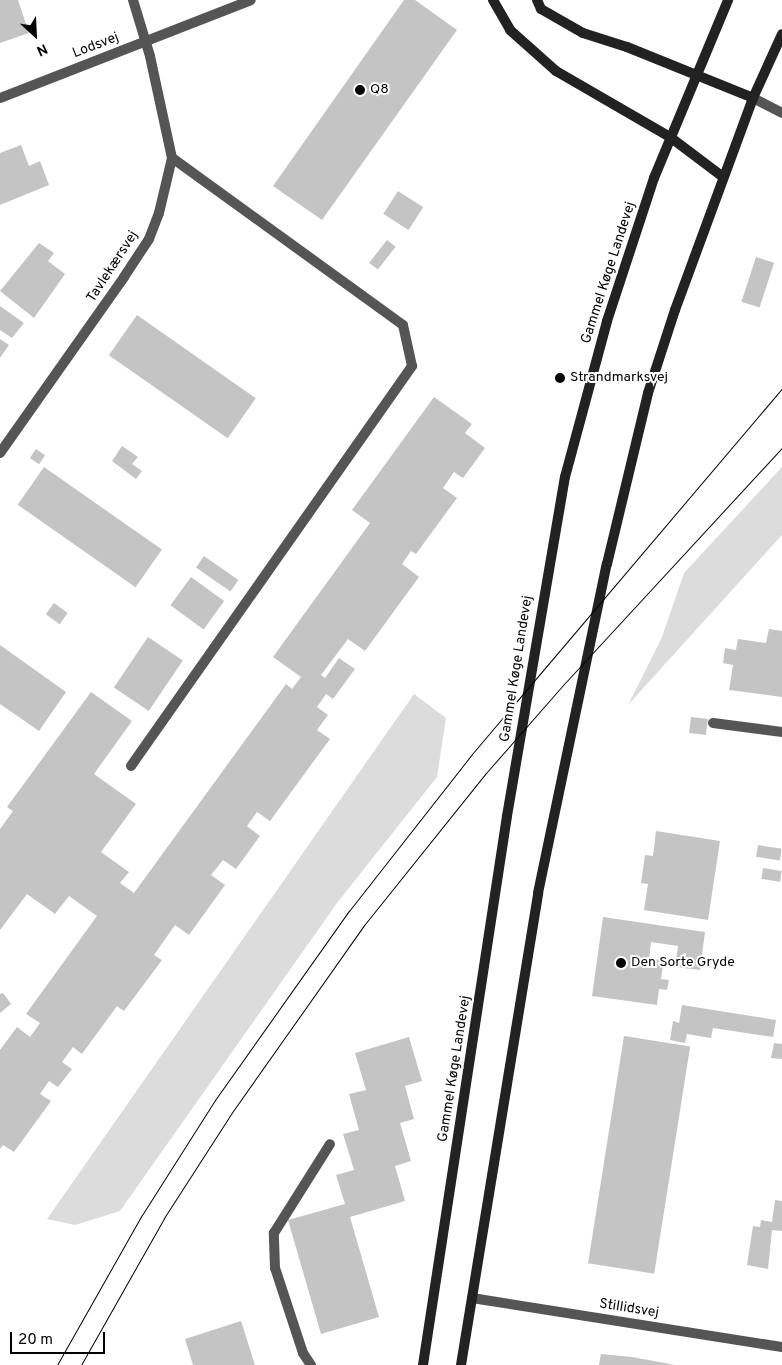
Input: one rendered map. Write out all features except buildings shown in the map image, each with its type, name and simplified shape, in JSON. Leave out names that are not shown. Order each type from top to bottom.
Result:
[{"type":"main road","points":[[493,0],[510,30],[556,71],[670,137],[723,177]]},
{"type":"main road","points":[[537,0],[542,9],[583,33],[627,47],[695,77],[753,98]]},
{"type":"main road","name":"Gammel Køge Landevej","points":[[423,1365],[508,806],[565,477],[608,321],[670,137],[728,0]]},
{"type":"main road","points":[[462,1365],[538,893],[607,564],[648,392],[723,177],[753,98],[782,34]]},
{"type":"street","points":[[133,0],[146,41]]},
{"type":"street","name":"Lodsvej","points":[[0,98],[251,0]]},
{"type":"street","name":"Tavlekærsvej","points":[[0,453],[149,239],[172,158],[146,41]]},
{"type":"street","points":[[753,98],[782,113]]},
{"type":"street","points":[[131,766],[412,366],[403,325],[172,158]]},
{"type":"street","points":[[714,723],[782,732]]},
{"type":"street","points":[[311,1365],[303,1353],[275,1268],[274,1233],[330,1144]]},
{"type":"street","name":"Stillidsvej","points":[[472,1298],[782,1347]]},
{"type":"shaded area","points":[[782,467],[782,535],[628,705],[662,637],[684,573]]},
{"type":"shaded area","points":[[414,694],[446,718],[437,777],[337,903],[120,1211],[75,1225],[47,1219]]},
{"type":"tram line","points":[[57,1365],[142,1215],[215,1100],[349,911],[472,754],[782,388]]},
{"type":"tram line","points":[[81,1365],[164,1218],[233,1111],[365,924],[486,773],[564,684],[782,448]]},
{"type":"place","name":"Q8","points":[[360,90]]},
{"type":"place","name":"Strandmarksvej","points":[[560,378]]},
{"type":"place","name":"Den Sorte Gryde","points":[[621,963]]}]
